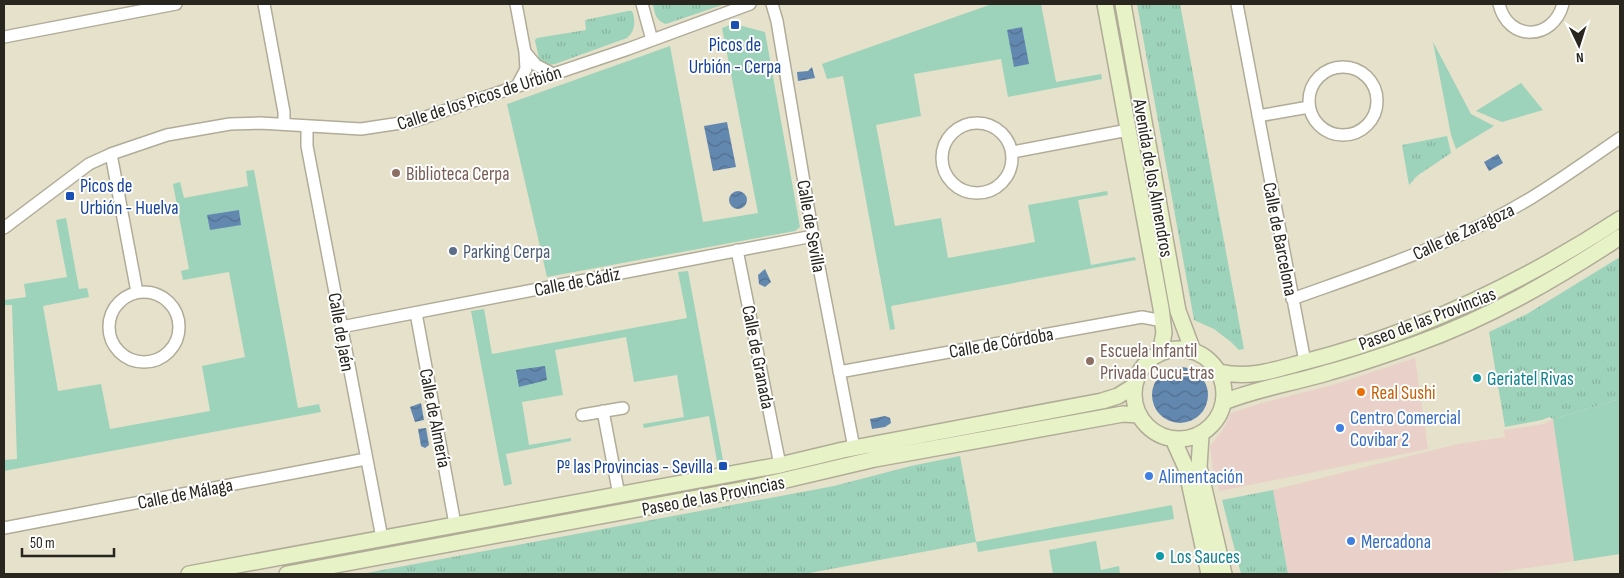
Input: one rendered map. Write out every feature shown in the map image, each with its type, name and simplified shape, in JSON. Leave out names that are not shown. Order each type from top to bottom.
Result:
[{"type":"street","points":[[4,37],[176,4]]},
{"type":"street","points":[[264,4],[284,112],[284,124]]},
{"type":"street","points":[[516,4],[525,52],[526,69],[517,86]]},
{"type":"street","points":[[642,4],[652,40]]},
{"type":"street","name":"Calle de los Picos de Urbión","points":[[4,228],[89,164],[111,154],[167,135],[200,128],[260,123],[361,129],[414,122],[750,4]]},
{"type":"street","name":"Calle de Sevilla","points":[[772,4],[777,21],[813,236],[854,448]]},
{"type":"street","name":"Avenida de los Almendros","points":[[1106,4],[1163,321],[1164,333],[1160,353]]},
{"type":"street","name":"Avenida de los Almendros","points":[[1123,4],[1178,311],[1193,351]]},
{"type":"street","name":"Calle de Barcelona","points":[[1237,4],[1305,362]]},
{"type":"street","points":[[1498,4],[1506,21],[1515,28],[1535,32],[1554,22],[1563,4]]},
{"type":"street","points":[[525,52],[536,64],[553,74]]},
{"type":"street","points":[[1341,67],[1352,68],[1362,73],[1376,91],[1375,113],[1370,123],[1351,135],[1339,136],[1328,133],[1312,117],[1309,107],[1309,95],[1313,84],[1320,76],[1330,70],[1341,67]]},
{"type":"street","points":[[1258,116],[1309,107]]},
{"type":"street","points":[[979,122],[991,125],[1001,131],[1009,140],[1013,152],[1010,172],[1004,182],[995,189],[983,193],[971,193],[960,189],[944,171],[942,160],[943,148],[948,137],[968,123],[979,122]]},
{"type":"street","name":"Calle de Jaén","points":[[307,126],[307,146],[382,538]]},
{"type":"street","name":"Avenida de los Almendros","points":[[1013,152],[1128,130]]},
{"type":"street","name":"Calle de Zaragoza","points":[[1292,299],[1401,260],[1478,226],[1530,198],[1620,138]]},
{"type":"street","points":[[111,154],[138,292]]},
{"type":"street","name":"Paseo de las Provincias","points":[[1219,372],[1241,376],[1254,375],[1305,362],[1417,326],[1495,292],[1538,270],[1620,219]]},
{"type":"street","name":"Calle de Cádiz","points":[[341,327],[813,236]]},
{"type":"street","name":"Paseo de las Provincias","points":[[1224,402],[1258,390],[1330,372],[1436,336],[1519,298],[1568,271],[1620,237]]},
{"type":"street","name":"Calle de Granada","points":[[737,250],[780,465]]},
{"type":"street","points":[[138,292],[149,292],[169,302],[176,312],[179,323],[178,335],[166,354],[155,360],[144,362],[128,357],[115,346],[110,336],[109,324],[112,313],[127,296],[138,292]]},
{"type":"street","name":"Calle de Almería","points":[[416,313],[455,524]]},
{"type":"street","name":"Calle de Córdoba","points":[[839,372],[1142,317],[1163,321]]},
{"type":"street","points":[[1177,349],[1193,351],[1203,356],[1219,372],[1225,389],[1224,402],[1219,417],[1201,434],[1188,439],[1173,439],[1150,429],[1139,415],[1134,403],[1134,386],[1138,375],[1149,360],[1160,353],[1177,349]]},
{"type":"street","name":"Paseo de las Provincias","points":[[189,574],[780,465],[854,448],[1102,401],[1118,396],[1134,386]]},
{"type":"street","points":[[582,415],[623,408]]},
{"type":"street","name":"Paseo de las Provincias","points":[[603,411],[619,495]]},
{"type":"street","name":"Paseo de las Provincias","points":[[287,574],[751,488],[875,459],[1114,416],[1139,415]]},
{"type":"street","points":[[1201,434],[1199,467],[1224,574]]},
{"type":"street","points":[[1173,439],[1186,468],[1209,574]]},
{"type":"street","name":"Calle de Málaga","points":[[4,528],[366,459]]},
{"type":"shaded area","name":"Centro Comercial Covibar 2","points":[[1415,358],[1428,449],[1220,491],[1213,471],[1210,446],[1222,431],[1231,413],[1333,385]]},
{"type":"shaded area","points":[[1553,419],[1574,561],[1486,574],[1288,574],[1273,490],[1458,444],[1505,437],[1504,430],[1544,424]]},
{"type":"green space","points":[[725,4],[666,24],[656,17],[654,11],[653,5]]},
{"type":"green space","points":[[992,4],[1041,4],[1056,82],[1101,74],[1102,79],[1008,97],[1001,59],[914,74],[921,116],[876,125],[895,226],[941,218],[948,258],[1035,242],[1028,205],[1107,191],[1108,195],[1078,200],[1091,265],[1135,257],[1136,260],[891,306],[895,329],[890,330],[843,76],[827,79],[822,64]]},
{"type":"green space","points":[[1137,4],[1180,4],[1244,349],[1239,350],[1214,329],[1194,320]]},
{"type":"green space","points":[[632,11],[634,22],[632,32],[627,38],[555,64],[548,65],[539,59],[535,40],[537,38],[586,30],[585,20]]},
{"type":"green space","points":[[730,25],[731,29],[742,26],[765,32],[800,227],[795,231],[547,277],[507,104],[670,46],[703,222],[758,213],[722,28]]},
{"type":"green space","points":[[1433,42],[1471,114],[1494,126],[1456,149],[1451,135]]},
{"type":"green space","points":[[1521,83],[1543,110],[1502,122],[1476,111]]},
{"type":"green space","points":[[1447,136],[1451,153],[1417,176],[1409,185],[1402,145]]},
{"type":"green space","points":[[254,170],[298,408],[319,404],[321,412],[4,471],[4,460],[17,459],[12,305],[5,305],[5,300],[26,297],[24,284],[67,277],[56,220],[66,218],[79,289],[87,288],[89,297],[43,306],[58,391],[101,384],[110,429],[210,411],[202,366],[245,357],[229,272],[183,280],[181,271],[189,269],[173,184],[180,182],[184,198],[248,186],[246,171]]},
{"type":"green space","points":[[1620,257],[1620,399],[1553,419],[1549,417],[1505,427],[1489,332],[1527,314]]},
{"type":"green space","points":[[688,271],[723,460],[717,461],[709,416],[644,428],[643,424],[684,417],[677,375],[634,382],[626,337],[555,350],[563,395],[522,402],[529,445],[571,438],[571,441],[506,454],[512,484],[504,486],[471,311],[484,309],[492,354],[687,318],[678,272]]},
{"type":"green space","points":[[1620,399],[1620,554],[1574,561],[1553,419]]},
{"type":"green space","points":[[960,456],[976,542],[804,574],[361,574],[834,486],[911,466]]},
{"type":"green space","points":[[1273,490],[1288,574],[1241,574],[1222,500]]},
{"type":"green space","points":[[1172,505],[1174,519],[978,552],[976,542]]},
{"type":"green space","points":[[1096,541],[1101,570],[1119,566],[1120,574],[1053,574],[1049,550]]},
{"type":"water","points":[[1022,27],[1029,64],[1014,67],[1007,30]]},
{"type":"water","points":[[812,67],[815,78],[798,81],[797,72],[808,71]]},
{"type":"water","points":[[727,122],[736,167],[713,171],[704,126]]},
{"type":"water","points":[[1498,154],[1503,163],[1489,171],[1484,162]]},
{"type":"water","points":[[734,191],[742,191],[747,196],[745,207],[734,209],[729,204],[729,196]]},
{"type":"water","points":[[239,210],[241,225],[210,230],[207,215]]},
{"type":"water","points":[[765,269],[771,282],[765,287],[759,284],[758,275]]},
{"type":"water","points":[[545,366],[547,380],[519,387],[516,370]]},
{"type":"water","points":[[1180,367],[1195,372],[1203,380],[1208,395],[1203,410],[1195,418],[1180,423],[1165,418],[1157,410],[1152,395],[1157,380],[1165,372]]},
{"type":"water","points":[[421,403],[424,420],[415,422],[410,407]]},
{"type":"water","points":[[885,416],[890,418],[891,423],[885,427],[872,429],[870,419]]},
{"type":"water","points":[[426,428],[429,445],[425,448],[421,446],[418,429]]},
{"type":"place","name":"Picos de Urbión - Cerpa","points":[[735,25]]},
{"type":"place","name":"Biblioteca Cerpa","points":[[396,173]]},
{"type":"place","name":"Picos de Urbión - Huelva","points":[[70,196]]},
{"type":"place","name":"Parking Cerpa","points":[[453,251]]},
{"type":"place","name":"Escuela Infantil Privada Cucu-tras","points":[[1090,361]]},
{"type":"place","name":"Geriatel Rivas","points":[[1477,378]]},
{"type":"place","name":"Real Sushi","points":[[1361,392]]},
{"type":"place","name":"Centro Comercial Covibar 2","points":[[1340,428]]},
{"type":"place","name":"Pº las Provincias - Sevilla","points":[[723,466]]},
{"type":"place","name":"Alimentación","points":[[1149,476]]},
{"type":"place","name":"Mercadona","points":[[1351,541]]},
{"type":"place","name":"Los Sauces","points":[[1160,556]]}]
